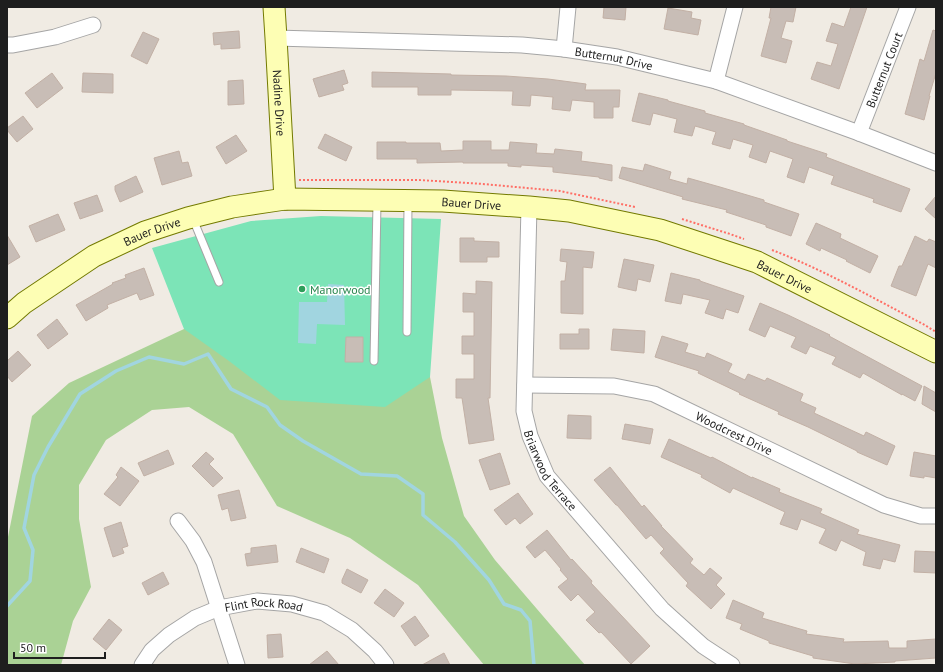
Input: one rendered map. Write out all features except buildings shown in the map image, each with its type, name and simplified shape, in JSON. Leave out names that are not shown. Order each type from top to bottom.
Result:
[{"type":"street","name":"Nadine Drive","points":[[274,7],[285,199]]},
{"type":"street","points":[[564,49],[568,7]]},
{"type":"street","points":[[716,81],[735,7]]},
{"type":"street","name":"Butternut Court","points":[[859,133],[908,7]]},
{"type":"street","points":[[7,45],[55,37],[93,25]]},
{"type":"street","name":"Butternut Drive","points":[[276,38],[522,45],[564,49],[617,57],[716,81],[859,133],[936,163]]},
{"type":"street","name":"Bauer Drive","points":[[7,318],[24,303],[94,256],[145,232],[193,217],[232,207],[285,199],[442,201],[569,211],[660,230],[757,262],[934,346]]},
{"type":"street","name":"Briarwood Terrace","points":[[529,207],[524,411],[530,436],[547,476],[662,609],[702,646],[732,665]]},
{"type":"street","name":"Woodcrest Drive","points":[[525,385],[614,386],[654,394],[884,505],[921,516],[936,516]]},
{"type":"street","points":[[178,521],[193,541],[204,562],[237,665]]},
{"type":"street","name":"Flint Rock Road","points":[[142,665],[152,650],[169,635],[195,618],[219,608],[257,601],[292,604],[324,613],[352,630],[375,651],[386,665]]},
{"type":"lane","points":[[374,361],[377,200]]},
{"type":"lane","points":[[407,332],[408,201]]},
{"type":"lane","points":[[193,217],[219,282]]},
{"type":"green space","name":"Manorwood","points":[[321,216],[441,219],[430,377],[385,407],[280,400],[184,329],[152,248],[251,221]]},
{"type":"green space","points":[[214,328],[344,381],[430,377],[442,438],[464,516],[495,560],[585,665],[484,665],[418,585],[350,538],[277,506],[233,434],[189,407],[152,410],[106,440],[79,485],[79,519],[91,587],[73,621],[61,665],[7,665],[7,542],[32,416],[69,383],[184,329]]},
{"type":"water","points":[[328,284],[344,285],[345,325],[317,324],[316,344],[298,343],[299,302],[327,302]]},
{"type":"waterway","points":[[7,606],[30,581],[33,550],[24,528],[34,475],[48,447],[80,394],[116,371],[149,357],[184,364],[208,354],[231,389],[267,407],[280,425],[303,441],[361,474],[397,476],[423,494],[423,515],[455,542],[489,580],[504,604],[521,610],[530,621],[534,665]]},
{"type":"place","name":"Manorwood","points":[[302,289]]}]
